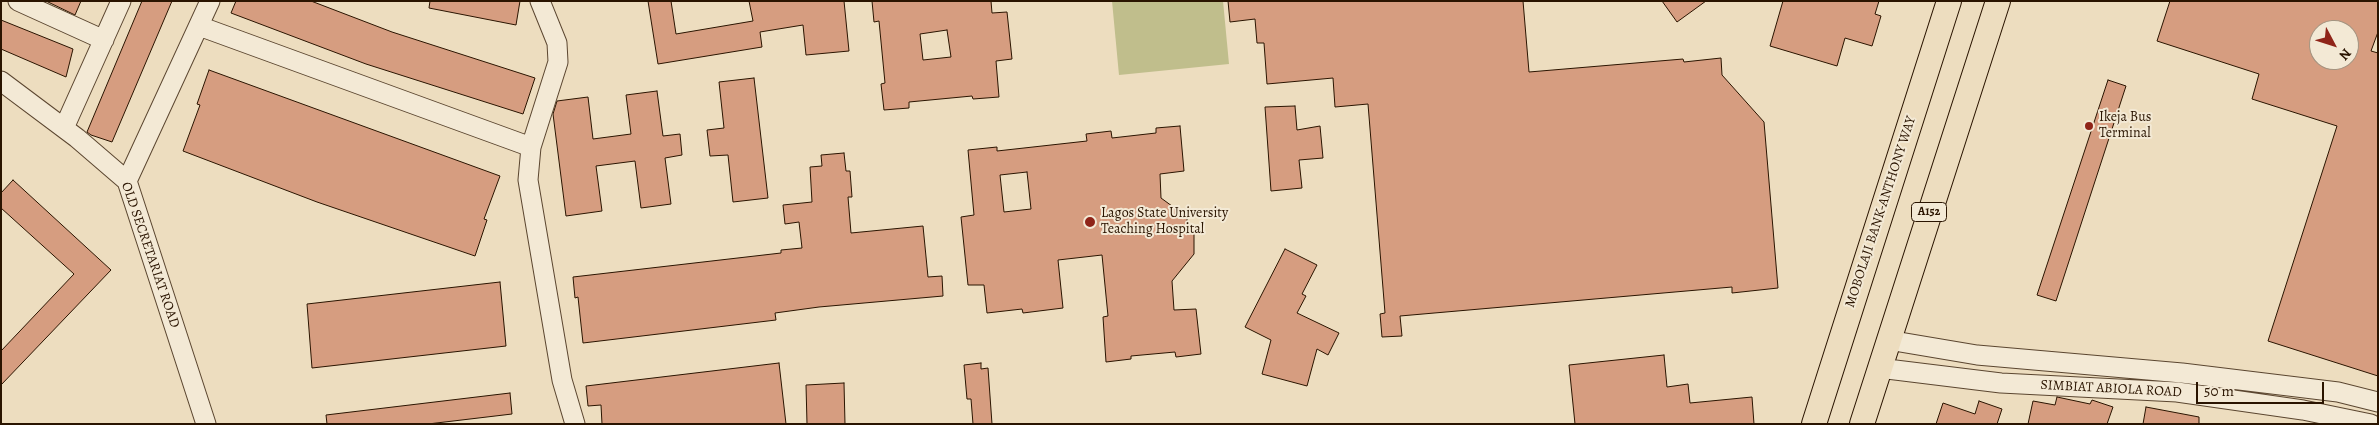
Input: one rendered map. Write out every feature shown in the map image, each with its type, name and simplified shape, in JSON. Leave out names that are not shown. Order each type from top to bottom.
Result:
[{"type":"main road","name":"MOBOLAJI BANK-ANTHONY WAY","points":[[1814,424],[1949,1]]},
{"type":"main road","name":"A152","points":[[1862,424],[1998,1]]},
{"type":"street","points":[[18,1],[104,40]]},
{"type":"street","points":[[64,128],[121,1]]},
{"type":"street","points":[[127,181],[210,1]]},
{"type":"street","points":[[540,1],[557,43],[558,62],[531,147],[528,180],[562,380],[575,424]]},
{"type":"street","points":[[199,26],[531,147]]},
{"type":"street","name":"OLD SECRETARIAT ROAD","points":[[1,81],[64,128],[127,181],[206,424]]},
{"type":"street","points":[[1888,340],[1977,356],[2182,373],[2338,392],[2373,401],[2367,423]]},
{"type":"street","name":"SIMBIAT ABIOLA ROAD","points":[[1879,368],[2002,382],[2177,392],[2303,410],[2367,423]]},
{"type":"shaded area","points":[[1112,1],[1223,1],[1229,64],[1119,75]]},
{"type":"building","points":[[46,1],[81,1],[75,15]]},
{"type":"building","points":[[142,1],[172,1],[112,142],[87,132]]},
{"type":"building","points":[[236,1],[311,1],[392,32],[535,78],[523,114],[366,64],[231,13]]},
{"type":"building","points":[[430,1],[520,1],[516,25],[429,8]]},
{"type":"building","points":[[648,1],[671,1],[676,34],[753,21],[749,1],[844,1],[849,51],[806,55],[803,25],[760,32],[762,47],[658,64]]},
{"type":"building","points":[[872,1],[991,1],[992,13],[1007,12],[1012,59],[996,61],[999,97],[973,99],[972,96],[909,102],[909,108],[884,110],[881,84],[885,83],[879,21],[874,22]],"holes":[[[947,30],[951,57],[923,60],[920,34]]]},
{"type":"building","points":[[1228,1],[1523,1],[1529,72],[1683,59],[1684,62],[1721,58],[1722,75],[1764,122],[1778,288],[1732,293],[1732,287],[1400,316],[1402,336],[1382,337],[1380,314],[1385,313],[1368,104],[1335,107],[1333,78],[1267,84],[1264,43],[1257,43],[1255,19],[1230,22]]},
{"type":"building","points":[[1662,1],[1706,1],[1677,22]]},
{"type":"building","points":[[1783,1],[1879,1],[1875,14],[1881,16],[1872,46],[1845,38],[1837,66],[1770,46]]},
{"type":"building","points":[[2170,1],[2378,1],[2378,32],[2371,51],[2378,53],[2378,376],[2268,341],[2337,126],[2252,99],[2259,74],[2157,41]]},
{"type":"building","points":[[1,20],[73,49],[66,77],[1,49]]},
{"type":"building","points":[[209,70],[500,176],[484,219],[487,220],[475,256],[317,202],[183,151],[200,105],[197,104]]},
{"type":"building","points":[[754,78],[768,198],[733,202],[728,155],[710,156],[707,130],[724,128],[719,82]]},
{"type":"building","points":[[2108,80],[2126,86],[2056,301],[2037,295]]},
{"type":"building","points":[[657,91],[663,136],[680,134],[682,155],[665,158],[671,204],[641,208],[635,161],[596,166],[602,211],[566,216],[553,114],[557,101],[588,97],[593,139],[631,134],[626,95]]},
{"type":"building","points":[[1295,106],[1297,130],[1320,126],[1323,158],[1299,160],[1302,188],[1271,191],[1265,107]]},
{"type":"building","points":[[1180,126],[1184,171],[1160,174],[1161,198],[1187,217],[1187,225],[1194,225],[1194,254],[1172,281],[1174,310],[1196,309],[1201,354],[1176,357],[1175,352],[1131,356],[1131,359],[1106,362],[1103,317],[1108,316],[1102,255],[1058,260],[1063,308],[1023,313],[1022,309],[987,313],[984,285],[968,285],[961,217],[974,215],[968,150],[997,147],[997,151],[1087,141],[1086,134],[1111,131],[1112,138],[1156,133],[1156,128]],"holes":[[[1027,172],[1031,209],[1004,212],[1000,175]]]},
{"type":"building","points":[[844,153],[846,171],[850,171],[852,197],[848,197],[851,233],[923,226],[928,277],[942,276],[943,296],[819,307],[775,313],[776,320],[583,343],[578,297],[575,298],[573,277],[781,253],[781,250],[802,248],[799,222],[785,224],[783,205],[812,202],[810,167],[822,166],[821,155]]},
{"type":"building","points":[[13,180],[111,270],[1,385],[1,351],[74,274],[1,208],[1,193]]},
{"type":"building","points":[[1285,249],[1317,265],[1302,294],[1306,296],[1297,313],[1339,333],[1328,355],[1317,349],[1307,386],[1262,374],[1271,340],[1245,327]]},
{"type":"building","points":[[500,282],[506,346],[312,368],[307,304]]},
{"type":"building","points":[[1664,355],[1667,387],[1688,384],[1690,403],[1752,397],[1754,424],[1575,424],[1569,365]]},
{"type":"building","points":[[779,363],[786,424],[602,424],[601,405],[588,406],[586,386]]},
{"type":"building","points":[[981,363],[981,369],[988,368],[992,424],[973,424],[971,399],[967,399],[964,365]]},
{"type":"building","points":[[844,383],[845,424],[807,424],[806,385]]},
{"type":"building","points":[[510,393],[512,414],[428,424],[327,424],[326,415]]},
{"type":"building","points":[[2057,397],[2090,404],[2092,400],[2113,407],[2107,424],[2028,424],[2033,401],[2055,405]]},
{"type":"building","points":[[1979,401],[2002,409],[1997,424],[1936,424],[1943,403],[1975,414]]},
{"type":"building","points":[[2146,407],[2199,417],[2199,424],[2143,424]]},
{"type":"place","name":"Ikeja Bus Terminal","points":[[2089,126]]},
{"type":"place","name":"Lagos State University Teaching Hospital","points":[[1090,222]]}]
